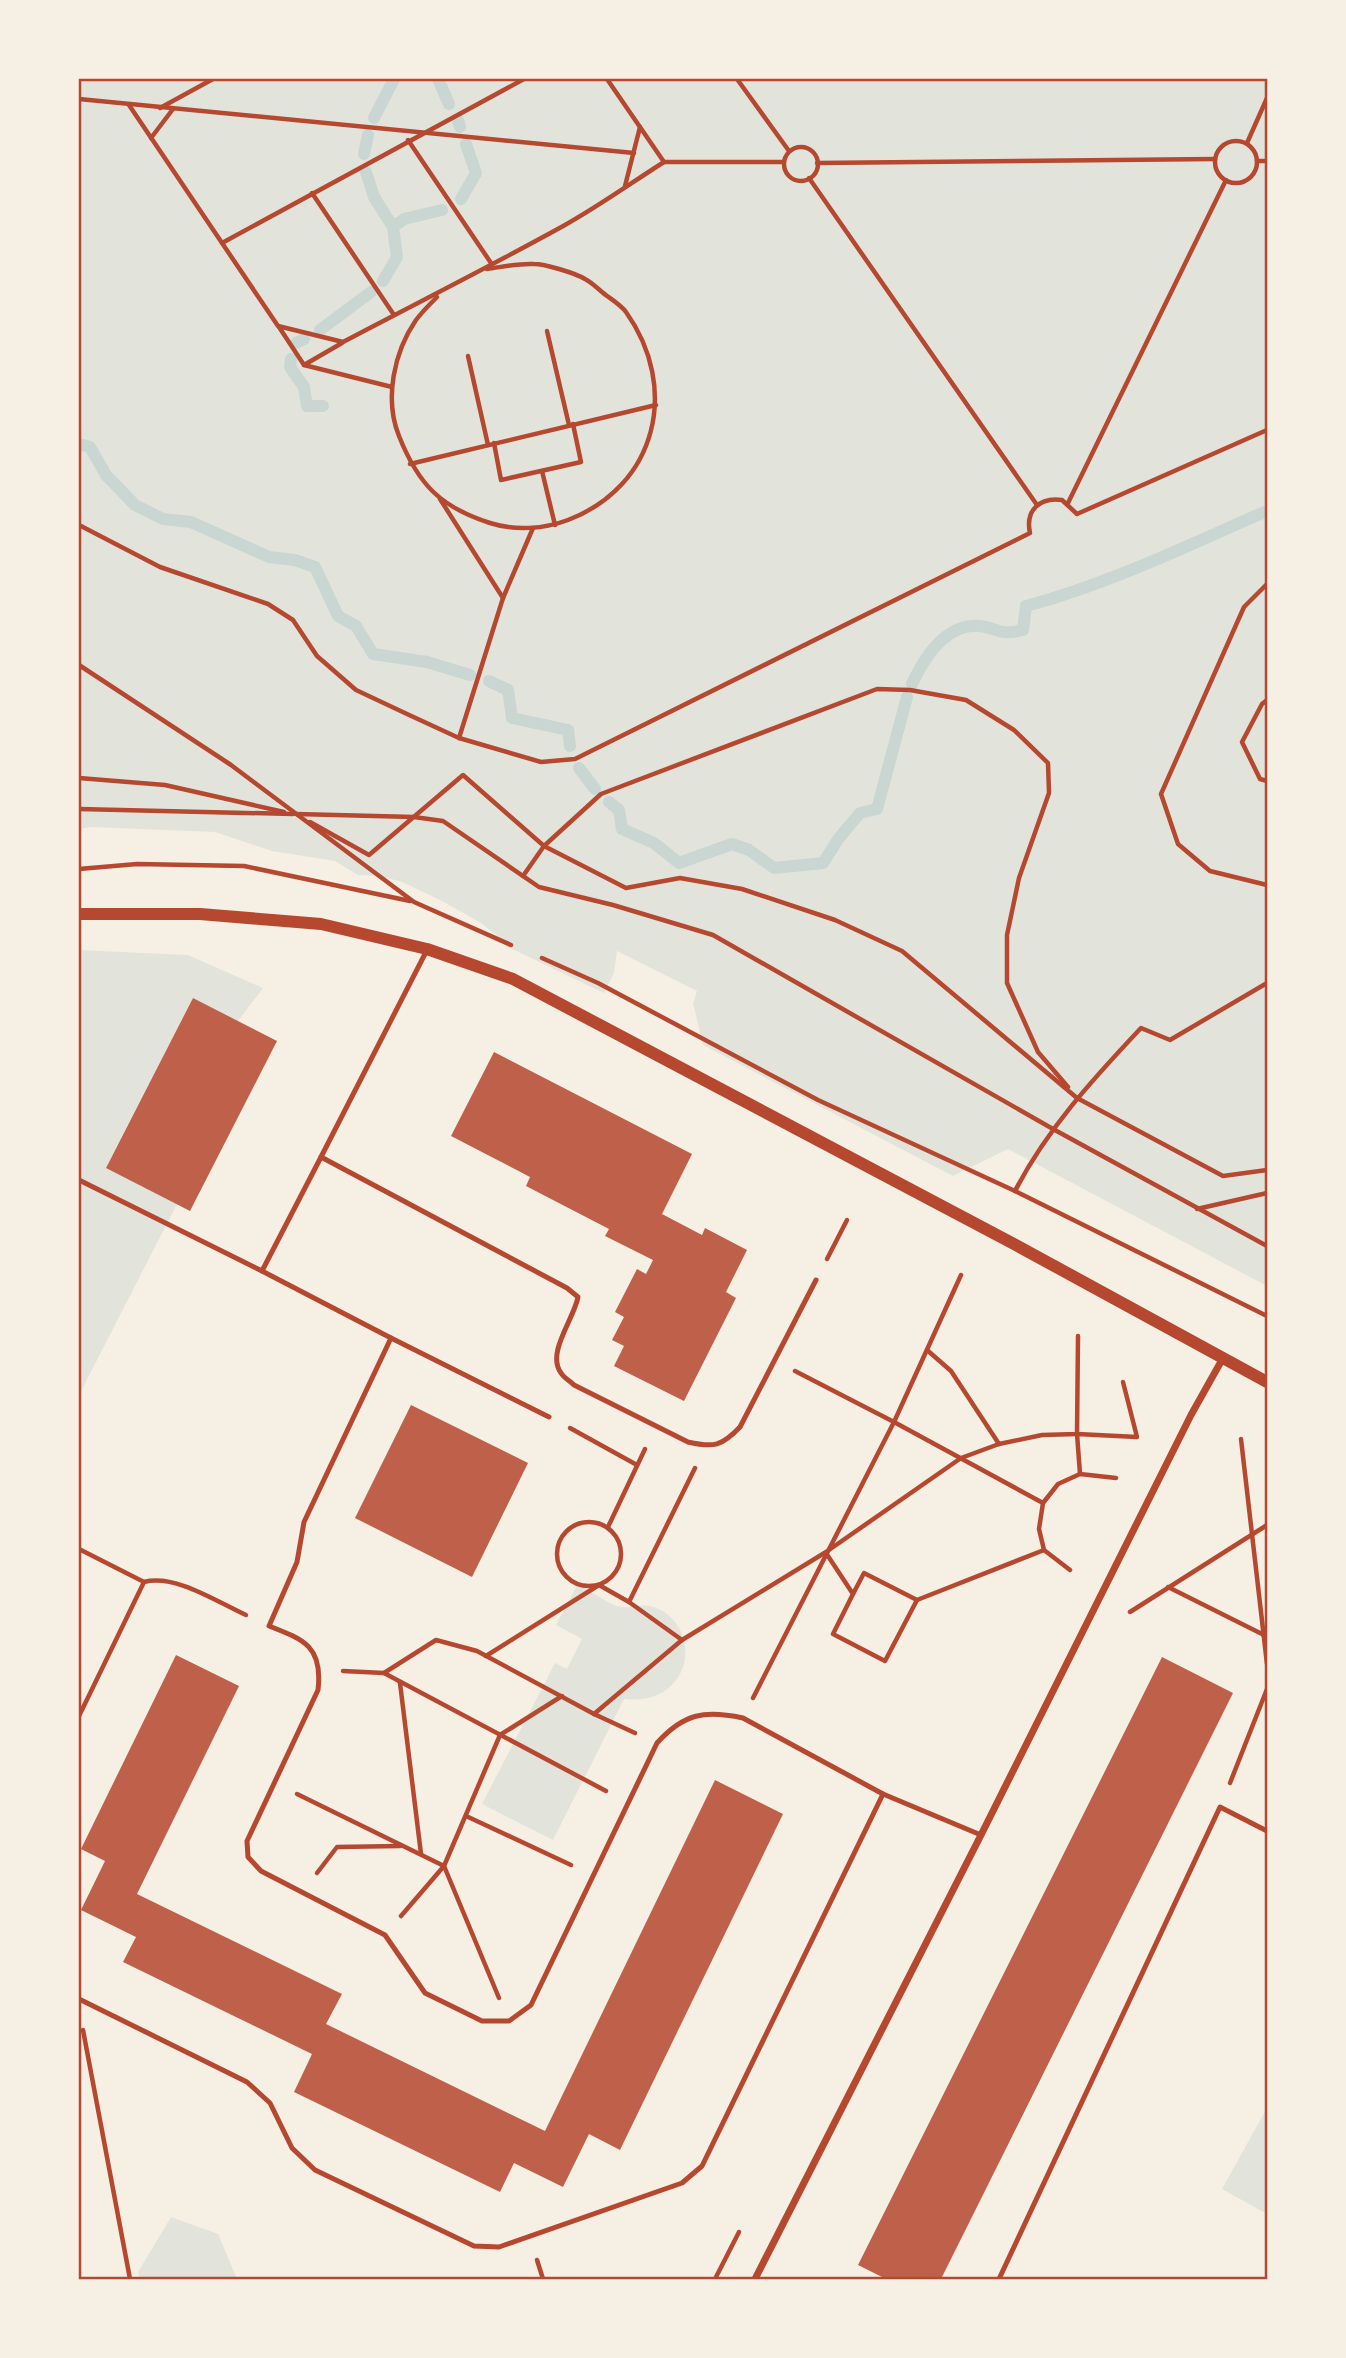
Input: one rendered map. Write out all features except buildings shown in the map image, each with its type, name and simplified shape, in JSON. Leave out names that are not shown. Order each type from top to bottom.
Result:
[{"type":"street","points":[[79,914],[200,914],[321,924],[427,949],[513,979],[1014,1244],[1267,1382]]},
{"type":"street","points":[[755,2279],[1191,1415],[1223,1358]]},
{"type":"lane","points":[[262,1271],[427,949]]},
{"type":"lane","points":[[321,1157],[567,1288],[578,1297],[575,1310],[558,1346],[556,1361],[561,1374],[574,1385],[688,1442],[706,1446],[725,1442],[740,1427],[816,1280]]},
{"type":"lane","points":[[79,1180],[549,1417]]},
{"type":"lane","points":[[391,1338],[304,1522],[297,1562],[269,1626],[301,1638],[314,1654],[320,1670],[318,1690],[247,1841],[248,1857],[261,1871],[385,1935],[425,1993],[482,2021],[509,2021],[531,2005],[657,1743],[671,1727],[691,1716],[719,1713],[743,1718],[883,1794],[981,1835]]},
{"type":"lane","points":[[79,1999],[247,2082],[270,2104],[292,2148],[315,2170],[474,2246],[499,2247],[682,2183],[702,2166],[883,1794]]},
{"type":"lane","points":[[999,2279],[1220,1807],[1267,1831]]},
{"type":"path","points":[[159,108],[213,79]]},
{"type":"path","points":[[222,243],[524,79]]},
{"type":"path","points":[[607,79],[664,162]]},
{"type":"path","points":[[737,79],[789,151]]},
{"type":"path","points":[[1247,143],[1267,98]]},
{"type":"path","points":[[79,99],[634,153]]},
{"type":"path","points":[[129,105],[304,365],[392,387]]},
{"type":"path","points":[[151,138],[173,109]]},
{"type":"path","points":[[625,187],[640,127]]},
{"type":"path","points":[[408,140],[491,264]]},
{"type":"path","points":[[1231,141],[1247,143],[1253,149],[1257,161],[1255,172],[1242,183],[1226,180],[1216,167],[1218,151],[1231,141]]},
{"type":"path","points":[[795,148],[813,152],[817,163],[816,172],[810,178],[803,181],[792,178],[784,162],[789,151],[795,148]]},
{"type":"path","points":[[817,163],[1215,159]]},
{"type":"path","points":[[1257,161],[1267,161]]},
{"type":"path","points":[[304,365],[567,224],[664,162],[784,162]]},
{"type":"path","points":[[810,178],[1037,505]]},
{"type":"path","points":[[1068,503],[1226,180]]},
{"type":"path","points":[[312,193],[394,315]]},
{"type":"path","points":[[438,496],[467,515],[499,526],[533,528],[555,525],[586,513],[613,494],[635,468],[650,437],[656,405],[649,354],[625,310],[584,278],[536,264],[485,269]]},
{"type":"path","points":[[440,293],[416,320],[399,351],[392,387],[395,427],[410,464],[438,496],[503,598]]},
{"type":"path","points":[[278,326],[343,342]]},
{"type":"path","points":[[468,356],[501,480],[581,462],[547,331]]},
{"type":"path","points":[[410,464],[656,405]]},
{"type":"path","points":[[79,524],[160,566],[268,604],[293,620],[317,656],[356,690],[459,738],[541,762],[575,758],[1030,533],[1029,517],[1037,505],[1049,499],[1068,503],[1077,514],[1267,430]]},
{"type":"path","points":[[542,471],[555,525]]},
{"type":"path","points":[[459,738],[503,598],[533,528]]},
{"type":"path","points":[[1267,584],[1244,607],[1161,794],[1178,844],[1210,871],[1267,885]]},
{"type":"path","points":[[79,665],[231,765],[414,902]]},
{"type":"path","points":[[523,876],[544,846],[601,794],[877,689],[910,690],[966,700],[1014,730],[1048,763],[1049,793],[1019,878],[1007,934],[1007,983],[1038,1052],[1077,1098]]},
{"type":"path","points":[[1267,700],[1262,704],[1242,742],[1260,779],[1267,781]]},
{"type":"path","points":[[79,778],[165,785],[295,814],[369,855],[463,775],[544,846],[626,888],[680,878],[742,889],[835,920],[902,951],[1077,1098],[1223,1176],[1267,1170]]},
{"type":"path","points":[[79,809],[414,817],[443,821],[539,887],[613,905],[713,936],[1267,1247]]},
{"type":"path","points":[[79,869],[137,864],[244,866],[414,902],[512,945]]},
{"type":"path","points":[[537,956],[598,983],[818,1100],[1015,1191],[1267,1317]]},
{"type":"path","points":[[1015,1191],[1053,1129],[1140,1028],[1170,1040],[1267,983]]},
{"type":"path","points":[[1196,1209],[1267,1193]]},
{"type":"path","points":[[816,1280],[847,1220]]},
{"type":"path","points":[[743,1718],[894,1422],[961,1275]]},
{"type":"path","points":[[1078,1336],[1077,1434],[1080,1474]]},
{"type":"path","points":[[927,1350],[951,1371],[999,1444]]},
{"type":"path","points":[[775,1362],[894,1422],[1043,1503]]},
{"type":"path","points":[[594,1714],[682,1640],[826,1552],[961,1458],[999,1444],[1042,1435],[1137,1437],[1123,1382]]},
{"type":"path","points":[[549,1417],[637,1465]]},
{"type":"path","points":[[608,1527],[655,1427]]},
{"type":"path","points":[[1241,1439],[1267,1664]]},
{"type":"path","points":[[629,1602],[706,1446]]},
{"type":"path","points":[[1070,1570],[1044,1550],[1039,1529],[1043,1503],[1058,1484],[1080,1474],[1116,1478]]},
{"type":"path","points":[[486,1656],[600,1585],[614,1575],[622,1559],[619,1541],[608,1527],[587,1522],[567,1530],[556,1550],[561,1571],[578,1585],[600,1585],[682,1640]]},
{"type":"path","points":[[1130,1612],[1267,1525]]},
{"type":"path","points":[[79,1549],[144,1583]]},
{"type":"path","points":[[917,1600],[864,1573],[833,1634],[885,1661],[917,1600],[1044,1550]]},
{"type":"path","points":[[826,1552],[853,1594]]},
{"type":"path","points":[[79,1716],[144,1583],[156,1579],[172,1581],[269,1626]]},
{"type":"path","points":[[1168,1587],[1264,1635]]},
{"type":"path","points":[[1264,1635],[1267,1628]]},
{"type":"path","points":[[384,1673],[436,1640],[477,1651],[594,1714],[657,1743]]},
{"type":"path","points":[[320,1670],[384,1673],[629,1802]]},
{"type":"path","points":[[400,1682],[421,1854]]},
{"type":"path","points":[[1220,1807],[1267,1689]]},
{"type":"path","points":[[385,1935],[444,1866],[500,1735],[562,1696]]},
{"type":"path","points":[[274,1783],[444,1866],[509,2021]]},
{"type":"path","points":[[466,1816],[594,1876]]},
{"type":"path","points":[[301,1894],[337,1847],[404,1846]]},
{"type":"path","points":[[81,2019],[130,2279]]},
{"type":"path","points":[[715,2279],[739,2232]]},
{"type":"shaded area","points":[[79,79],[1267,79],[1267,1286],[1008,1149],[953,1176],[703,1045],[693,1003],[697,991],[617,951],[614,973],[604,993],[506,946],[481,923],[442,901],[402,882],[380,876],[358,875],[335,861],[272,851],[215,832],[90,827],[79,829]]},
{"type":"shaded area","points":[[79,950],[188,955],[263,988],[238,1021],[193,998],[106,1167],[177,1204],[79,1395]]},
{"type":"shaded area","points":[[578,1584],[616,1606],[649,1606],[664,1612],[679,1628],[683,1637],[685,1659],[677,1679],[660,1694],[640,1699],[624,1699],[553,1840],[482,1804],[555,1663],[567,1669],[582,1639],[556,1625]]},
{"type":"shaded area","points":[[1267,2108],[1267,2214],[1222,2189]]},
{"type":"shaded area","points":[[171,2217],[218,2234],[237,2279],[140,2279],[138,2272]]},
{"type":"waterway","points":[[374,118],[394,79]]},
{"type":"waterway","points":[[438,79],[449,104]]},
{"type":"waterway","points":[[458,120],[460,127]]},
{"type":"waterway","points":[[364,154],[368,135]]},
{"type":"waterway","points":[[461,199],[476,173],[466,144]]},
{"type":"waterway","points":[[366,172],[374,197],[393,227],[397,257],[383,281]]},
{"type":"waterway","points":[[393,227],[404,219],[442,210]]},
{"type":"waterway","points":[[320,330],[371,292]]},
{"type":"waterway","points":[[296,343],[304,339]]},
{"type":"waterway","points":[[291,359],[290,367],[304,387],[307,406],[323,406]]},
{"type":"waterway","points":[[79,444],[90,447],[106,475],[135,505],[163,519],[191,522],[269,557],[295,560],[315,567],[338,616],[356,626],[373,654],[427,662],[470,675]]},
{"type":"waterway","points":[[912,684],[930,653],[957,630],[980,626],[1004,632],[1023,630],[1026,606],[1088,587],[1267,511]]},
{"type":"waterway","points":[[489,681],[508,690],[512,718],[568,730],[570,746]]},
{"type":"waterway","points":[[609,802],[619,810],[622,829],[654,843],[679,863],[732,844],[749,850],[774,868],[823,863],[860,813],[877,809],[907,697]]},
{"type":"waterway","points":[[579,768],[595,789]]}]
